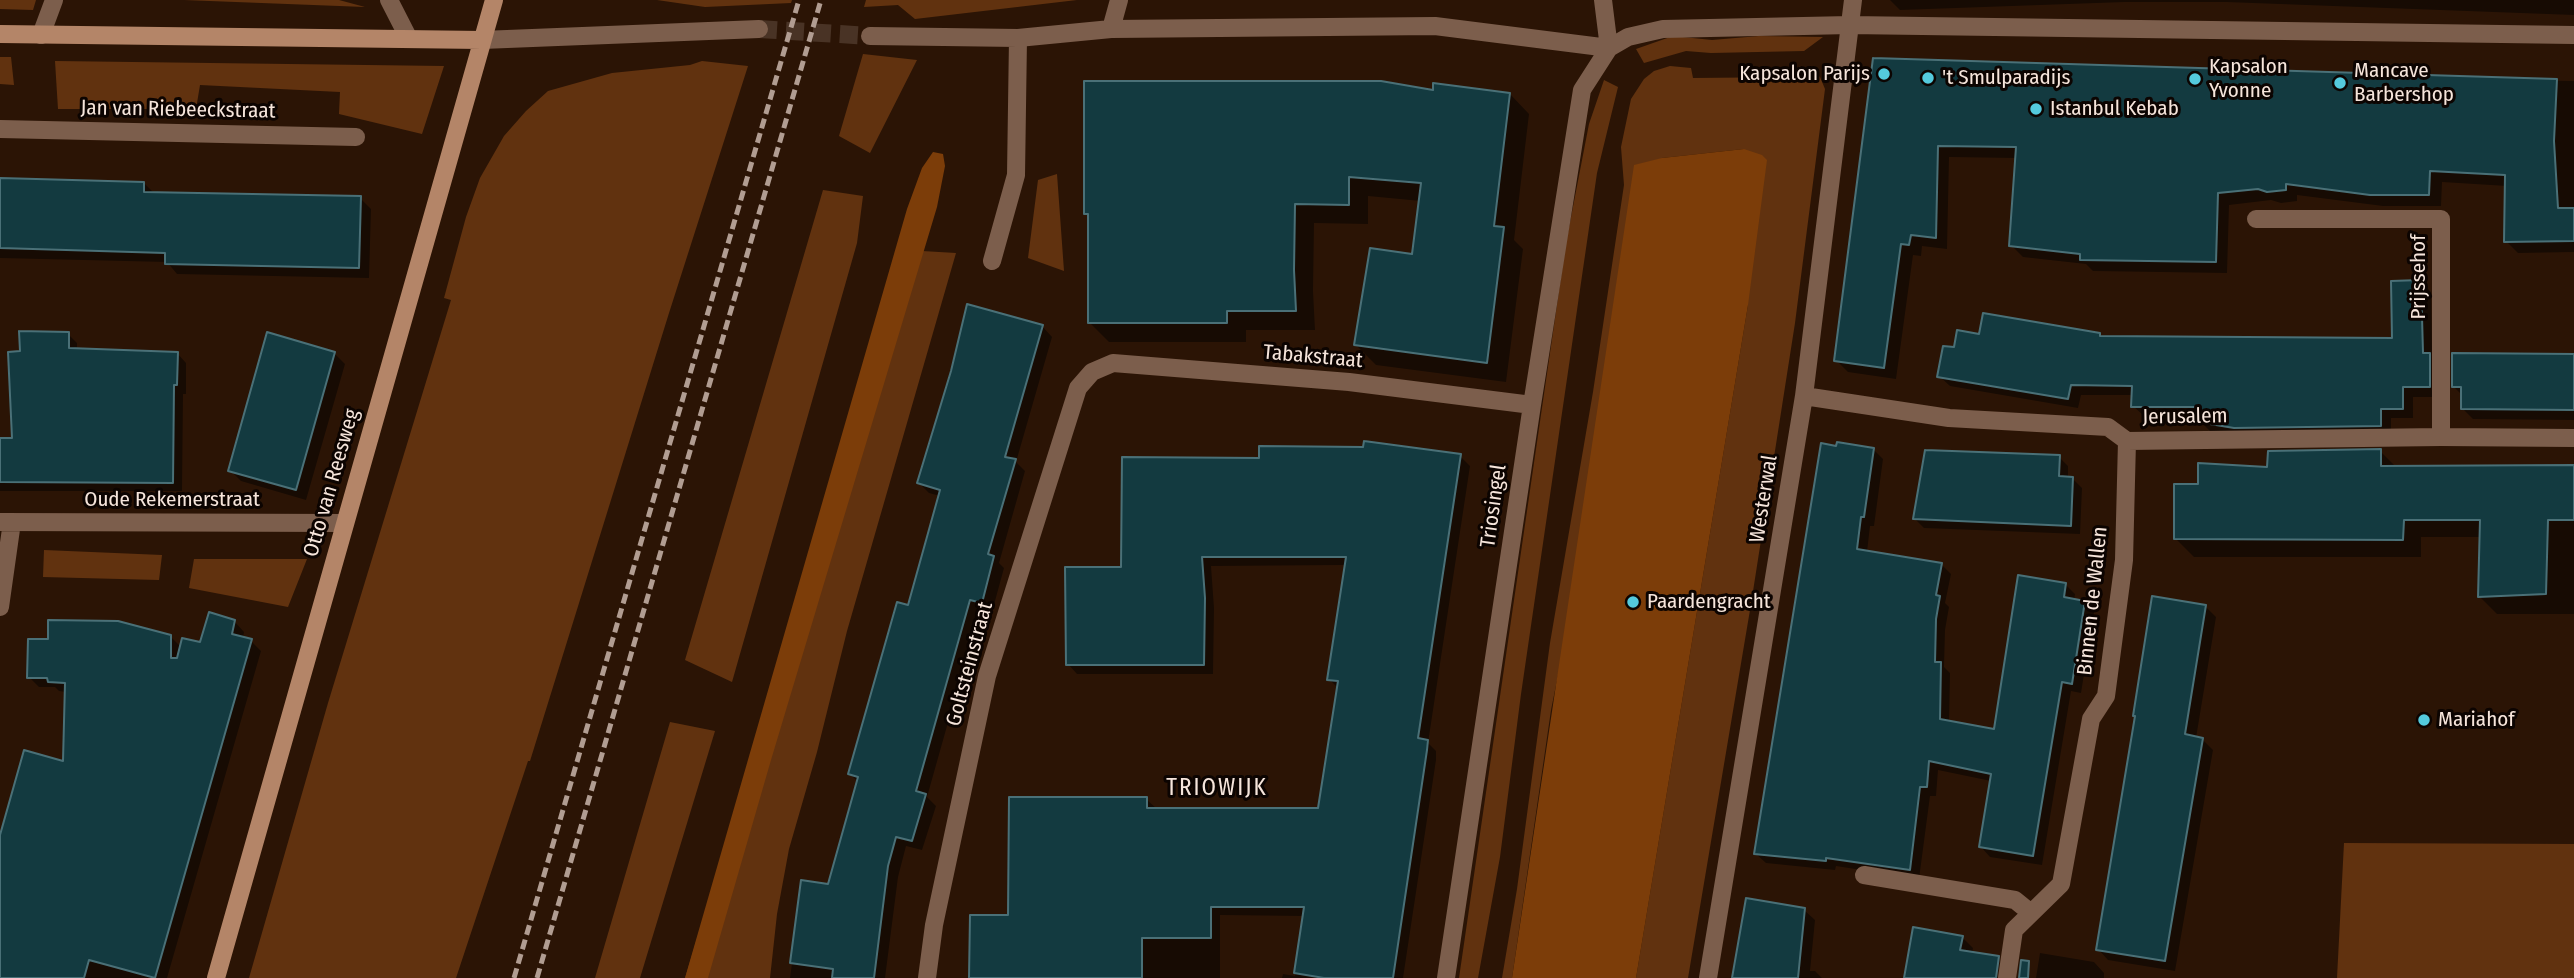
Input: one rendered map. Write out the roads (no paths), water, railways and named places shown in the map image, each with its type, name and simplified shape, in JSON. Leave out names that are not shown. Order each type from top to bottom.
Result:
[{"type":"street","points":[[41,35],[54,0]]},
{"type":"street","points":[[389,0],[409,39]]},
{"type":"street","name":"Otto van Reesweg","points":[[216,978],[494,0]]},
{"type":"street","points":[[1111,29],[1119,0]]},
{"type":"street","points":[[1603,0],[1609,48]]},
{"type":"street","name":"Westerwal","points":[[1708,978],[1804,396],[1853,0]]},
{"type":"street","points":[[870,36],[1018,38],[1111,29],[1435,26],[1609,48],[1628,37],[1663,29],[1850,25],[2574,35]]},
{"type":"street","points":[[0,34],[482,40],[759,29]]},
{"type":"street","points":[[992,261],[1016,175],[1018,38]]},
{"type":"street","name":"Triosingel","points":[[1447,978],[1582,90],[1609,48]]},
{"type":"street","name":"Jan van Riebeeckstraat","points":[[0,129],[356,137]]},
{"type":"street","name":"Prijssehof","points":[[2256,219],[2441,219],[2441,437]]},
{"type":"street","name":"Tabakstraat","points":[[1092,372],[1113,363],[1349,382],[1532,405]]},
{"type":"street","name":"Goltsteinstraat","points":[[927,978],[934,925],[987,676],[1078,388],[1092,372]]},
{"type":"street","name":"Jerusalem","points":[[1804,396],[1949,418],[2108,427],[2127,441],[2574,438]]},
{"type":"street","name":"Binnen de Wallen","points":[[2007,978],[2014,930],[2061,884],[2091,719],[2106,696],[2124,560],[2127,441]]},
{"type":"street","points":[[0,607],[6,522]]},
{"type":"street","name":"Oude Rekemerstraat","points":[[6,522],[345,523]]},
{"type":"street","points":[[1864,875],[2015,900],[2031,913]]},
{"type":"tunnel","points":[[759,29],[870,36]]},
{"type":"railway","points":[[514,978],[799,0]]},
{"type":"railway","points":[[537,978],[821,0]]},
{"type":"place","name":"Kapsalon Parijs","points":[[1884,74]]},
{"type":"place","name":"'t Smulparadijs","points":[[1928,78]]},
{"type":"place","name":"Kapsalon Yvonne","points":[[2195,79]]},
{"type":"place","name":"Mancave Barbershop","points":[[2340,83]]},
{"type":"place","name":"Istanbul Kebab","points":[[2036,109]]},
{"type":"place","name":"Paardengracht","points":[[1633,602]]},
{"type":"place","name":"Mariahof","points":[[2424,720]]},
{"type":"district","name":"TRIOWIJK","points":[[1217,789]]}]
